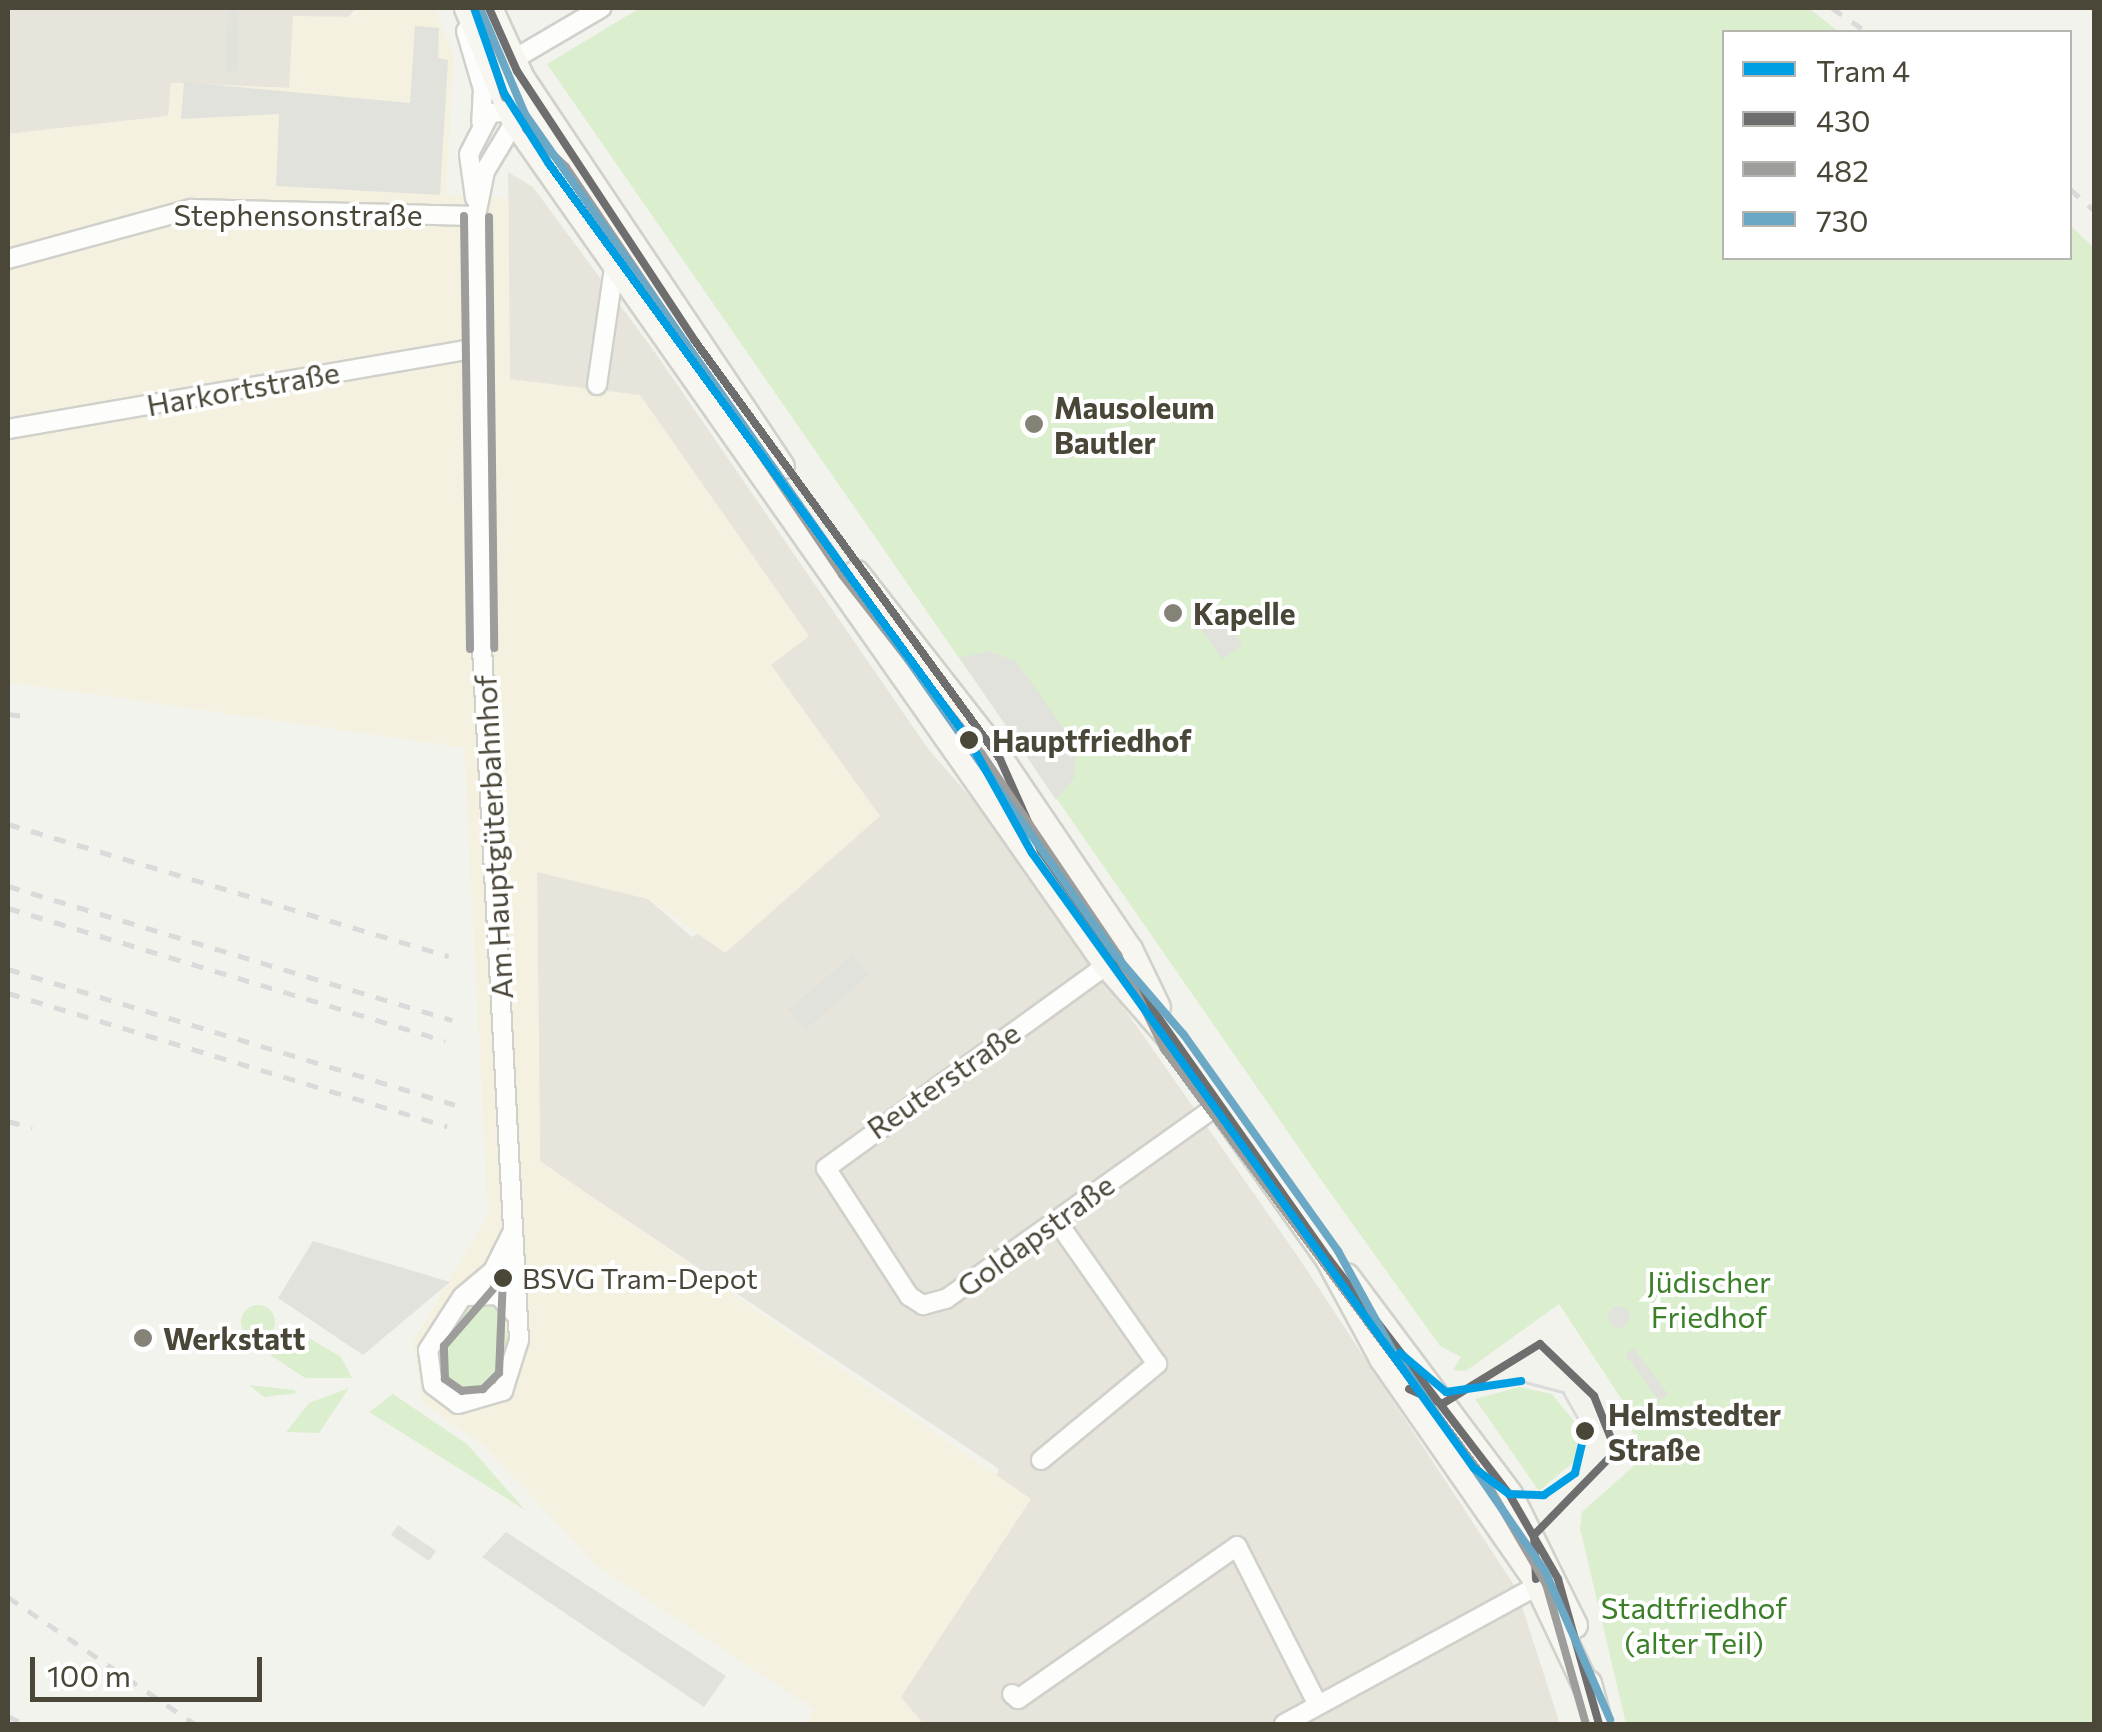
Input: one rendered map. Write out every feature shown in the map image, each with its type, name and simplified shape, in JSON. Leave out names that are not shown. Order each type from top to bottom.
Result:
[{"type":"main road","points":[[473,11],[513,64],[843,554],[1023,794],[1128,949],[1174,1042]]},
{"type":"main road","points":[[473,11],[514,113],[542,160],[852,594],[997,811],[1106,964],[1174,1042],[1328,1258],[1445,1402],[1534,1536],[1580,1648],[1599,1724]]},
{"type":"main road","points":[[997,811],[1023,794]]},
{"type":"main road","points":[[1328,1258],[1382,1358],[1536,1581],[1591,1696]]},
{"type":"main road","points":[[1534,1536],[1536,1581],[1561,1606],[1580,1648]]},
{"type":"street","points":[[514,113],[513,64],[601,8]]},
{"type":"street","points":[[473,11],[484,94],[480,128]]},
{"type":"street","points":[[480,128],[514,113]]},
{"type":"street","points":[[514,113],[574,156]]},
{"type":"street","name":"Am Hauptgüterbahnhof","points":[[476,210],[514,113]]},
{"type":"street","name":"Am Hauptgüterbahnhof","points":[[480,128],[468,164],[476,210],[482,648],[519,1323],[505,1388],[485,1402],[458,1404],[436,1388],[426,1358],[459,1301],[493,1270],[513,1231]]},
{"type":"street","points":[[494,158],[520,151],[542,160]]},
{"type":"street","name":"Stephensonstraße","points":[[8,259],[191,208],[476,210]]},
{"type":"street","points":[[597,385],[615,262]]},
{"type":"street","name":"Harkortstraße","points":[[8,429],[478,348]]},
{"type":"street","name":"Reuterstraße","points":[[866,1235],[827,1181],[832,1159],[1128,949]]},
{"type":"street","name":"Goldapstraße","points":[[866,1235],[909,1296],[934,1306],[1220,1104]]},
{"type":"street","points":[[1041,1460],[1157,1364],[1056,1220]]},
{"type":"street","points":[[459,1301],[498,1295],[519,1323]]},
{"type":"street","points":[[1012,1694],[1018,1699],[1237,1546],[1318,1705]]},
{"type":"street","points":[[1284,1724],[1536,1581]]},
{"type":"shaded area","points":[[8,8],[356,8],[289,88],[171,83],[169,116],[8,134]]},
{"type":"shaded area","points":[[228,8],[239,8],[237,71],[225,71]]},
{"type":"shaded area","points":[[356,8],[434,8],[454,54],[446,195],[507,198],[510,379],[640,395],[809,636],[771,665],[880,816],[725,953],[648,899],[537,872],[540,1161],[1031,1499],[901,1697],[923,1724],[806,1724],[815,1710],[597,1566],[484,1446],[422,1402],[413,1341],[488,1215],[464,748],[8,682],[8,134],[168,116],[171,83],[289,88],[293,16],[355,17]]},
{"type":"shaded area","points":[[415,26],[439,28],[438,58],[448,60],[440,195],[276,186],[279,114],[181,119],[184,82],[410,103]]},
{"type":"shaded area","points":[[508,172],[533,187],[654,351],[929,750],[1000,831],[1301,1261],[1516,1588],[1560,1724],[923,1724],[901,1697],[999,1469],[540,1162],[537,871],[619,888],[648,899],[692,937],[701,931],[769,663],[808,636],[510,379]]},
{"type":"shaded area","points":[[1210,599],[1242,645],[1222,659],[1195,620]]},
{"type":"shaded area","points":[[988,651],[1016,661],[1076,746],[1074,778],[1056,800],[960,658]]},
{"type":"shaded area","points":[[852,955],[869,975],[805,1030],[788,1010]]},
{"type":"shaded area","points":[[313,1241],[450,1282],[363,1355],[278,1298]]},
{"type":"shaded area","points":[[1619,1306],[1627,1309],[1627,1325],[1619,1328],[1611,1325],[1608,1317],[1611,1309]]},
{"type":"shaded area","points":[[1634,1348],[1668,1394],[1659,1401],[1625,1354]]},
{"type":"shaded area","points":[[398,1525],[436,1551],[429,1561],[391,1535]]},
{"type":"shaded area","points":[[506,1532],[726,1676],[704,1707],[482,1557]]},
{"type":"green space","name":"Hauptfriedhof","points":[[640,8],[1808,8],[1837,30],[1722,30],[1722,260],[2072,260],[2072,227],[2094,248],[2094,1724],[1626,1724],[1580,1528],[1582,1512],[1637,1463],[1642,1446],[1619,1412],[1626,1406],[1559,1304],[1466,1371],[1453,1370],[1461,1357],[1440,1346],[1324,1184],[547,64]]},
{"type":"green space","points":[[494,1302],[510,1341],[497,1386],[460,1396],[435,1369],[437,1347],[467,1304]]},
{"type":"green space","points":[[258,1305],[270,1310],[275,1322],[270,1334],[258,1339],[246,1334],[241,1322],[246,1310]]},
{"type":"green space","points":[[302,1334],[341,1357],[352,1378],[305,1378],[270,1355]]},
{"type":"green space","points":[[249,1385],[294,1390],[297,1393],[264,1397]]},
{"type":"green space","points":[[1519,1387],[1552,1394],[1578,1426],[1576,1460],[1539,1491],[1475,1399]]},
{"type":"green space","points":[[349,1388],[319,1433],[286,1432],[309,1403]]},
{"type":"green space","points":[[393,1394],[467,1444],[525,1510],[369,1412]]},
{"type":"tram line","name":"4","points":[[474,8],[504,93],[549,164],[969,740],[1032,853],[1474,1468],[1509,1494],[1544,1495],[1575,1473],[1585,1431]]},
{"type":"tram line","name":"4","points":[[1400,1353],[1446,1392],[1521,1381]]},
{"type":"tram line","points":[[1521,1381],[1563,1392],[1585,1431]]},
{"type":"railway","points":[[1832,8],[1864,30]]},
{"type":"railway","points":[[2072,191],[2094,210]]},
{"type":"railway","points":[[8,714],[24,716]]},
{"type":"railway","points":[[8,824],[449,956]]},
{"type":"railway","points":[[8,886],[452,1020]]},
{"type":"railway","points":[[8,908],[445,1041]]},
{"type":"railway","points":[[8,969],[455,1105]]},
{"type":"railway","points":[[8,993],[447,1126]]},
{"type":"railway","points":[[8,1121],[32,1128]]},
{"type":"railway","points":[[8,1597],[195,1724]]},
{"type":"railway","points":[[8,1716],[24,1724]]},
{"type":"transit line","name":"730","points":[[480,8],[525,114],[1116,956],[1184,1035],[1338,1251],[1393,1351],[1545,1571],[1610,1719]]},
{"type":"transit line","name":"430","points":[[489,8],[517,71],[695,341],[1000,759],[1041,851],[1328,1258],[1509,1494],[1558,1579],[1599,1724]]},
{"type":"transit line","name":"482","points":[[477,12],[505,98]]},
{"type":"transit line","name":"482","points":[[526,129],[566,167],[842,575],[982,754],[1118,955],[1164,1049],[1484,1478],[1546,1584],[1586,1724]]},
{"type":"transit line","name":"482","points":[[464,216],[470,649]]},
{"type":"transit line","name":"482","points":[[489,217],[494,648]]},
{"type":"transit line","name":"482","points":[[503,1278],[499,1373],[483,1389],[462,1391],[445,1379],[444,1346],[503,1278]]},
{"type":"transit line","name":"430","points":[[1409,1389],[1442,1404],[1540,1344],[1594,1396],[1616,1451],[1534,1535],[1536,1579]]},
{"type":"place","name":"Mausoleum Bautler","points":[[1034,424]]},
{"type":"place","name":"Kapelle","points":[[1173,613]]},
{"type":"place","name":"Hauptfriedhof","points":[[969,740]]},
{"type":"place","name":"BSVG Tram-Depot","points":[[503,1278]]},
{"type":"place","name":"Werkstatt","points":[[143,1338]]},
{"type":"place","name":"Helmstedter Straße","points":[[1585,1431]]},
{"type":"park label","name":"Jüdischer Friedhof","points":[[1709,1298]]},
{"type":"park label","name":"Stadtfriedhof (alter Teil)","points":[[1694,1624]]}]
